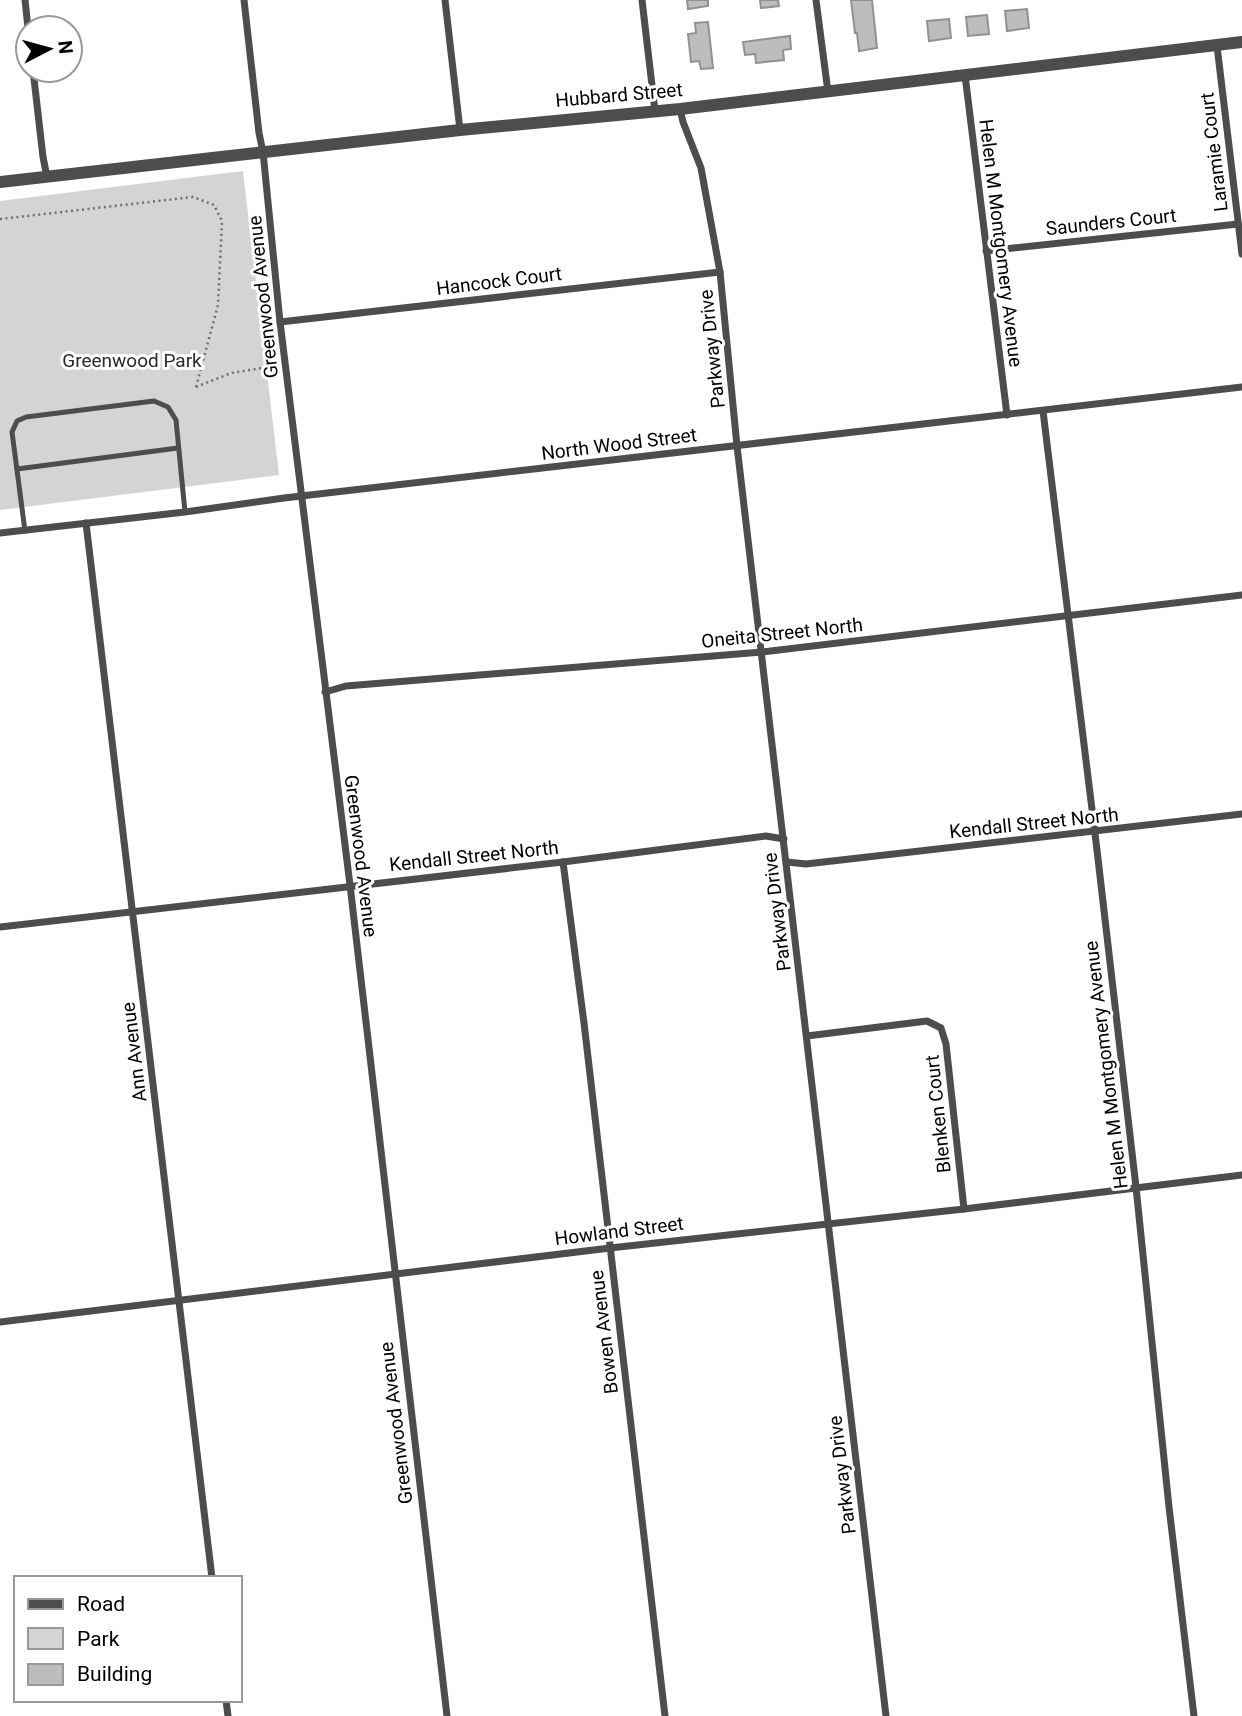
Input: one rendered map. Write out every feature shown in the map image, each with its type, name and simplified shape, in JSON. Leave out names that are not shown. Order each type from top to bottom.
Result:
[{"type":"street","name":"Greenwood Avenue","points":[[244,0],[447,1716]]},
{"type":"street","points":[[445,0],[460,130]]},
{"type":"street","points":[[642,0],[655,111]]},
{"type":"street","points":[[816,0],[828,92]]},
{"type":"street","name":"Hubbard Street","points":[[0,182],[460,130],[680,109],[1242,42]]},
{"type":"street","name":"Laramie Court","points":[[1217,46],[1242,254]]},
{"type":"street","name":"Helen M Montgomery Avenue","points":[[965,75],[1007,415]]},
{"type":"street","points":[[35,84],[47,177]]},
{"type":"street","name":"Parkway Drive","points":[[680,109],[702,168],[720,272],[737,446],[886,1716]]},
{"type":"street","name":"Saunders Court","points":[[986,251],[1238,223]]},
{"type":"street","name":"Hancock Court","points":[[281,322],[720,272]]},
{"type":"street","name":"North Wood Street","points":[[0,533],[1242,387]]},
{"type":"street","name":"Helen M Montgomery Avenue","points":[[1043,411],[1136,1186],[1169,1507],[1194,1716]]},
{"type":"street","name":"Ann Avenue","points":[[86,523],[212,1576]]},
{"type":"street","name":"Oneita Street North","points":[[325,692],[346,686],[762,652],[1242,595]]},
{"type":"street","name":"Kendall Street North","points":[[787,862],[806,864],[1242,814]]},
{"type":"street","name":"Kendall Street North","points":[[0,927],[766,836],[784,839]]},
{"type":"street","name":"Bowen Avenue","points":[[563,862],[665,1716]]},
{"type":"street","name":"Blenken Court","points":[[807,1037],[927,1021],[941,1028],[946,1044],[964,1209]]},
{"type":"street","name":"Howland Street","points":[[0,1322],[1242,1175]]},
{"type":"lane","points":[[24,531],[12,432],[17,421],[26,417],[154,401],[168,407],[176,420],[185,512]]},
{"type":"lane","points":[[17,469],[178,448]]},
{"type":"path","points":[[0,219],[194,197],[214,205],[222,221],[218,305],[196,387],[230,373],[270,367]]},
{"type":"green space","name":"Greenwood Park","points":[[243,171],[279,475],[0,510],[0,201]]},
{"type":"building","points":[[687,0],[708,0],[708,6],[688,9]]},
{"type":"building","points":[[760,0],[778,0],[779,6],[761,8]]},
{"type":"building","points":[[851,0],[872,0],[877,48],[859,51]]},
{"type":"building","points":[[1027,9],[1029,28],[1007,31],[1005,11]]},
{"type":"building","points":[[987,15],[989,34],[968,36],[966,17]]},
{"type":"building","points":[[949,19],[951,38],[929,41],[927,21]]},
{"type":"building","points":[[708,22],[713,68],[701,69],[699,61],[691,62],[688,34],[696,33],[695,23]]},
{"type":"building","points":[[790,36],[791,49],[783,50],[784,60],[756,63],[755,54],[745,55],[743,42]]}]
